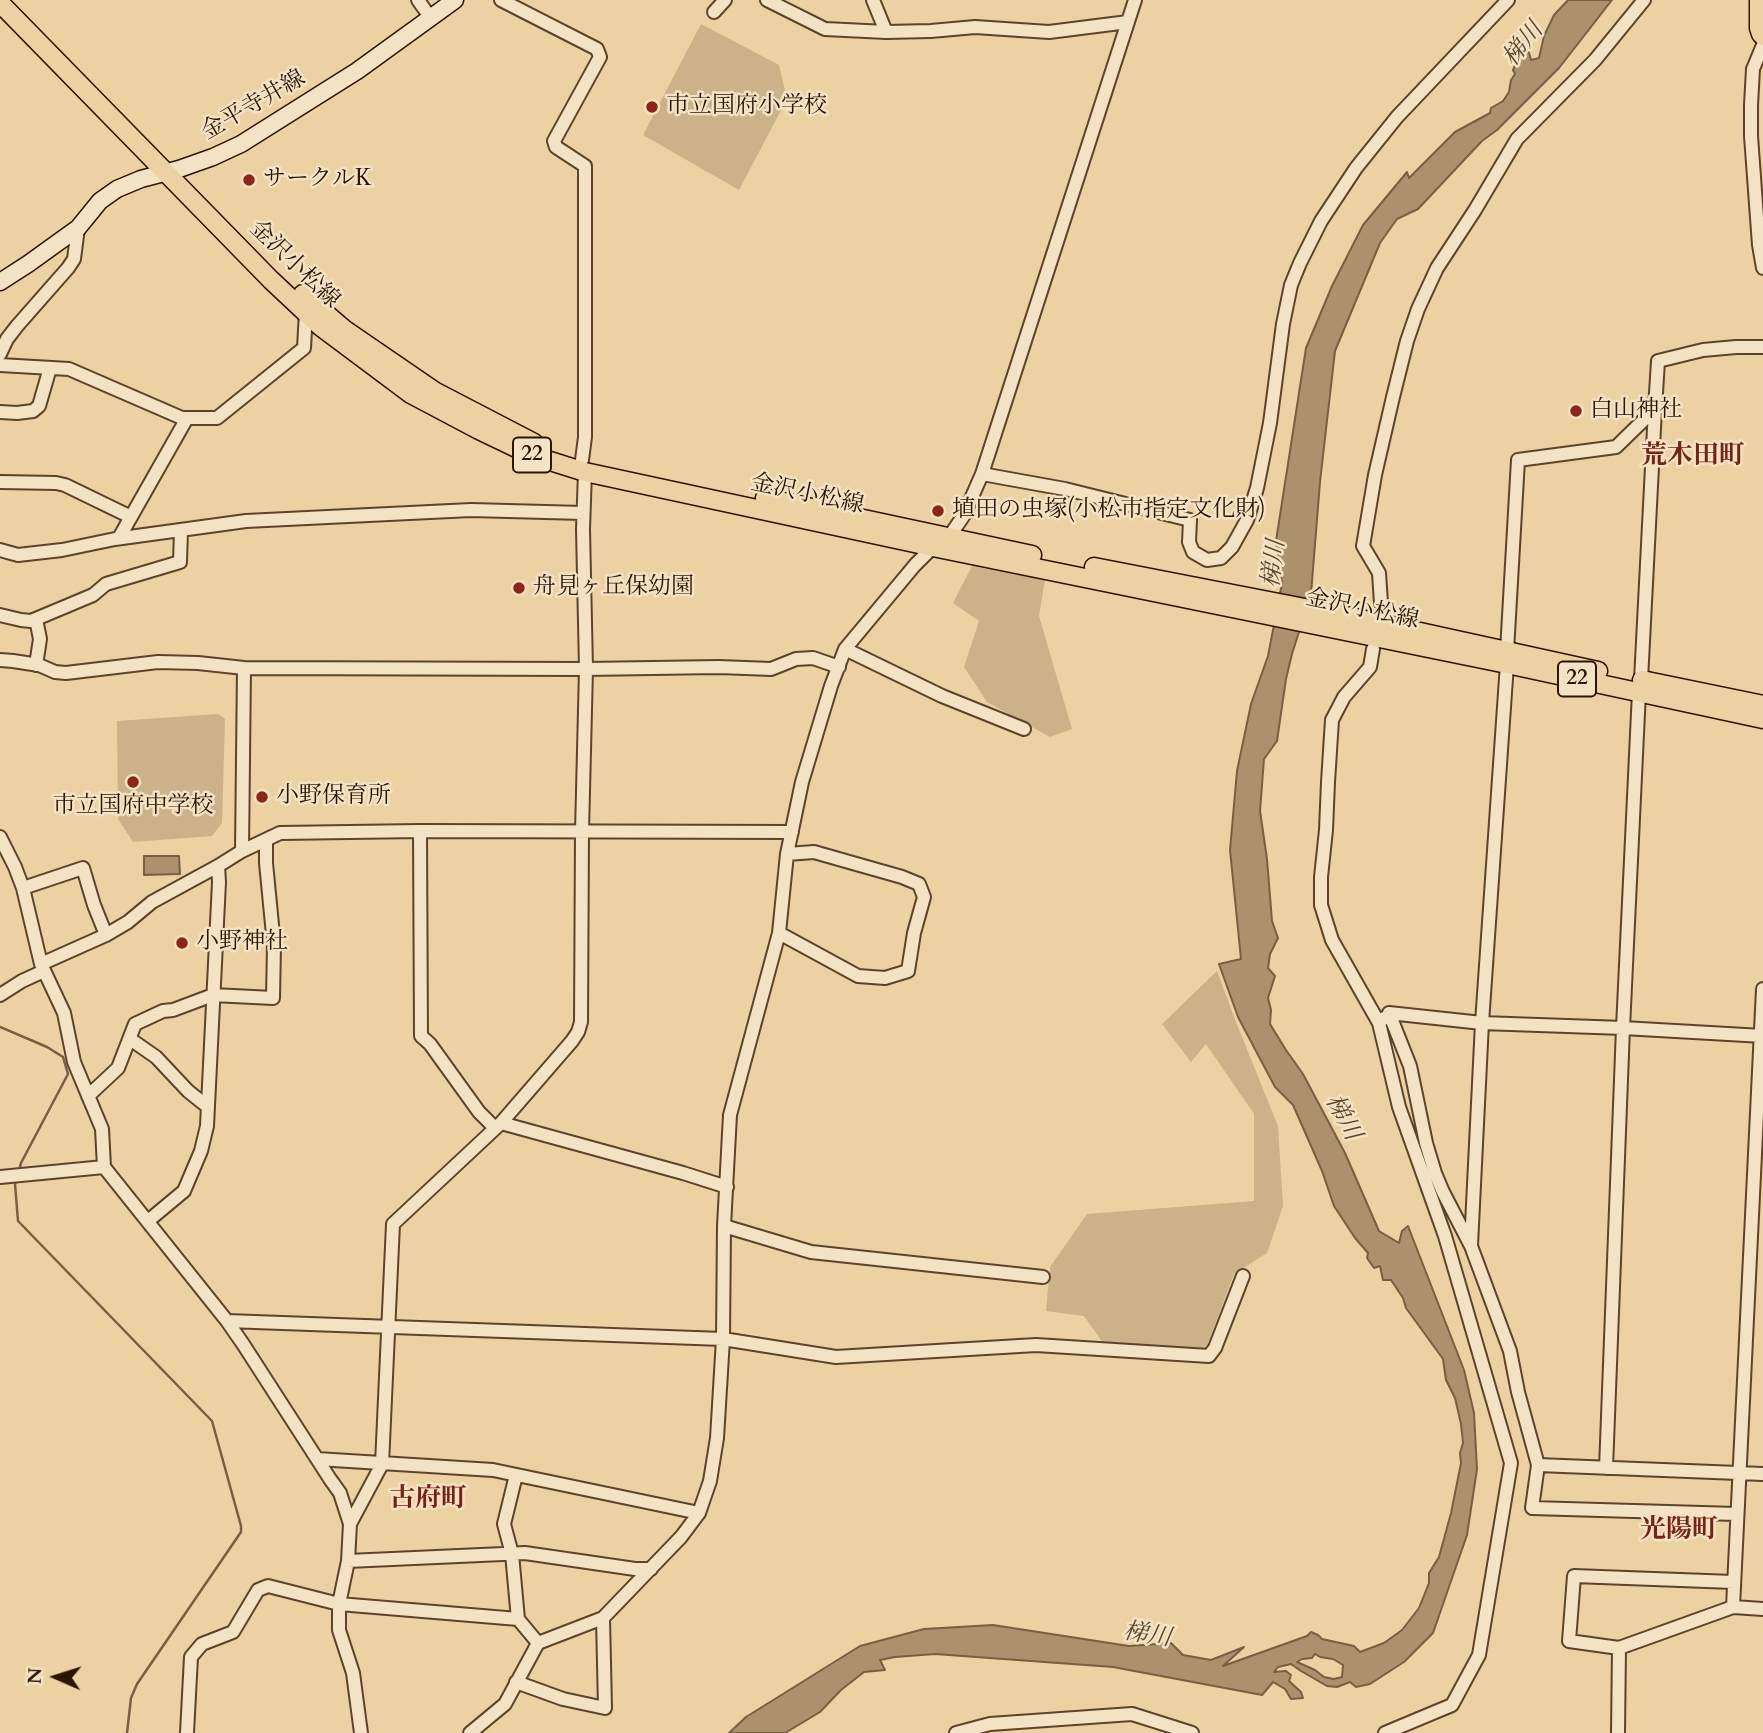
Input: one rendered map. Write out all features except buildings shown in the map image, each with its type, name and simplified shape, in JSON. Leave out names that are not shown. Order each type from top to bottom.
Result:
[{"type":"main road","name":"金沢小松線","points":[[12,0],[271,280],[340,342],[411,394],[479,430],[531,455],[949,537],[1221,599]]},
{"type":"main road","name":"金平寺井線","points":[[0,282],[78,228],[100,201],[117,189],[214,157],[241,145],[357,71],[455,0]]},
{"type":"main road","points":[[1759,0],[1759,28],[1763,36]]},
{"type":"main road","name":"金沢小松線","points":[[0,3],[308,299],[345,330],[434,391],[583,466],[933,547],[1221,599],[1640,686],[1763,705]]},
{"type":"main road","name":"金沢小松線","points":[[1640,686],[1763,719]]},
{"type":"street","points":[[418,0],[430,17]]},
{"type":"street","points":[[349,1524],[382,1464],[393,1224],[498,1126],[572,1041],[581,1022],[586,669],[583,513],[585,166],[556,148],[554,141],[600,57],[597,49],[501,0]]},
{"type":"street","points":[[714,12],[725,0]]},
{"type":"street","points":[[873,0],[886,32]]},
{"type":"street","points":[[949,537],[964,516],[982,474],[1135,0]]},
{"type":"street","points":[[982,474],[1065,489],[1190,520],[1189,542],[1193,552],[1207,560],[1221,558],[1232,547],[1247,520],[1257,488],[1291,285],[1321,221],[1356,168],[1397,117],[1508,0]]},
{"type":"street","points":[[1381,603],[1379,573],[1363,545],[1375,475],[1393,397],[1418,309],[1437,268],[1517,139],[1595,60],[1644,0]]},
{"type":"street","points":[[776,2],[825,29],[886,32],[975,27],[1049,32],[1128,22]]},
{"type":"street","points":[[1763,45],[1753,69],[1751,115],[1759,245],[1763,268]]},
{"type":"street","points":[[0,354],[17,326],[74,259],[78,228]]},
{"type":"street","points":[[0,365],[69,369],[182,418],[217,418],[304,348],[306,312]]},
{"type":"street","points":[[1606,1468],[1623,1028],[1658,361],[1703,349],[1763,347]]},
{"type":"street","points":[[0,412],[33,411],[39,406],[50,368]]},
{"type":"street","points":[[1471,1246],[1482,1023],[1518,460],[1616,447],[1655,409]]},
{"type":"street","points":[[119,538],[187,418]]},
{"type":"street","points":[[0,482],[65,485],[131,517]]},
{"type":"street","points":[[0,550],[18,555],[62,550],[119,538],[246,521],[458,511],[583,513]]},
{"type":"street","points":[[0,615],[31,621],[93,595],[106,584],[180,562],[181,530]]},
{"type":"street","points":[[470,1733],[505,1704],[538,1643],[603,1618],[681,1537],[699,1513],[710,1481],[717,1438],[730,1115],[779,933],[787,853],[802,782],[845,649],[933,547]]},
{"type":"street","points":[[36,619],[40,639],[36,665]]},
{"type":"street","points":[[845,649],[942,696],[1024,729]]},
{"type":"street","points":[[1373,649],[1370,667],[1344,696],[1332,720],[1321,905],[1332,940],[1379,1023],[1399,1107],[1446,1236],[1511,1463],[1479,1655],[1452,1705],[1385,1733]]},
{"type":"street","points":[[0,660],[66,673],[158,662],[244,668],[771,669],[796,659],[813,658],[839,667]]},
{"type":"street","points":[[242,851],[244,668]]},
{"type":"street","points":[[420,831],[421,1036],[430,1044],[479,1112],[498,1126],[727,1186]]},
{"type":"street","points":[[0,995],[43,967],[128,922],[152,902],[242,851],[281,833],[792,832]]},
{"type":"street","points":[[0,837],[23,888],[43,967],[64,1013],[74,1062],[102,1129],[104,1167],[227,1321],[340,1493],[349,1524],[348,1561],[339,1604],[339,1630],[353,1672],[361,1733]]},
{"type":"street","points":[[88,1096],[118,1069],[135,1024],[163,1011],[213,995],[273,998],[274,945],[266,840]]},
{"type":"street","points":[[779,933],[858,976],[885,978],[908,971],[923,897],[919,884],[902,877],[814,852],[787,853]]},
{"type":"street","points":[[148,1221],[184,1191],[208,1126],[218,866]]},
{"type":"street","points":[[23,888],[83,868],[106,935]]},
{"type":"street","points":[[1733,1608],[1763,989]]},
{"type":"street","points":[[1379,1023],[1389,1013]]},
{"type":"street","points":[[1389,1013],[1482,1023],[1762,1036]]},
{"type":"street","points":[[1389,1013],[1410,1066],[1435,1173],[1471,1246],[1510,1351],[1538,1465],[1532,1508],[1736,1514]]},
{"type":"street","points":[[130,1038],[156,1057],[188,1091],[208,1107]]},
{"type":"street","points":[[0,1177],[104,1167]]},
{"type":"street","points":[[724,1226],[811,1252],[1043,1277]]},
{"type":"street","points":[[227,1321],[723,1339],[836,1357],[1036,1345],[1209,1356],[1215,1348],[1243,1276]]},
{"type":"street","points":[[317,1459],[493,1470],[699,1513]]},
{"type":"street","points":[[1538,1465],[1763,1475]]},
{"type":"street","points":[[516,1475],[504,1524],[512,1554],[518,1619],[538,1643]]},
{"type":"street","points":[[348,1561],[526,1553],[651,1569]]},
{"type":"street","points":[[1733,1582],[1574,1576],[1569,1641],[1619,1648],[1733,1608],[1763,1609]]},
{"type":"street","points":[[187,1733],[191,1657],[202,1644],[233,1632],[258,1590],[268,1586],[339,1604],[518,1619]]},
{"type":"street","points":[[516,1682],[564,1699],[605,1708],[603,1618]]},
{"type":"street","points":[[1618,1733],[1619,1648]]},
{"type":"street","points":[[956,1733],[990,1724],[1132,1714],[1192,1733]]},
{"type":"shaded area","points":[[701,24],[779,65],[787,99],[739,190],[643,135]]},
{"type":"shaded area","points":[[972,566],[1045,580],[1039,616],[1072,729],[1050,737],[987,702],[964,667],[979,621],[953,603]]},
{"type":"shaded area","points":[[218,714],[225,719],[222,823],[212,836],[133,842],[118,819],[117,721]]},
{"type":"shaded area","points":[[1217,971],[1278,1126],[1283,1206],[1267,1253],[1234,1274],[1206,1348],[1103,1343],[1084,1316],[1046,1311],[1050,1267],[1087,1214],[1254,1201],[1254,1114],[1206,1044],[1191,1062],[1162,1024]]},
{"type":"water","name":"梯川","points":[[1568,0],[1612,0],[1559,68],[1497,130],[1482,141],[1418,209],[1397,219],[1380,243],[1335,351],[1311,594],[1286,679],[1277,741],[1264,759],[1260,811],[1272,921],[1278,938],[1270,954],[1268,968],[1275,976],[1268,998],[1270,1024],[1303,1074],[1345,1153],[1379,1231],[1399,1243],[1402,1231],[1408,1226],[1464,1370],[1474,1413],[1477,1469],[1467,1535],[1433,1633],[1404,1662],[1370,1684],[1356,1687],[1350,1682],[1337,1687],[1327,1686],[1291,1664],[1278,1667],[1274,1672],[1286,1671],[1291,1675],[1289,1681],[1301,1692],[1303,1698],[1291,1699],[1285,1689],[1273,1682],[1262,1695],[1113,1667],[935,1654],[895,1657],[880,1660],[885,1670],[864,1672],[841,1690],[820,1712],[785,1733],[729,1733],[746,1717],[860,1646],[924,1629],[993,1625],[1129,1646],[1171,1643],[1183,1655],[1211,1660],[1244,1647],[1223,1666],[1307,1636],[1311,1632],[1322,1639],[1354,1646],[1360,1652],[1384,1643],[1402,1630],[1419,1608],[1429,1583],[1429,1573],[1439,1557],[1451,1513],[1463,1443],[1455,1398],[1446,1380],[1443,1359],[1406,1308],[1391,1280],[1383,1280],[1380,1266],[1374,1268],[1367,1258],[1368,1253],[1334,1206],[1293,1105],[1275,1087],[1238,1017],[1219,964],[1241,959],[1230,850],[1237,771],[1251,704],[1268,656],[1282,583],[1276,541],[1306,348],[1332,286],[1363,225],[1407,172],[1409,178],[1455,132],[1490,113],[1491,108],[1503,101],[1509,92],[1515,74],[1513,70],[1524,45],[1531,60],[1539,58],[1544,36],[1554,15]],"holes":[[[1315,1654],[1333,1659],[1343,1665],[1342,1677],[1324,1677],[1297,1662],[1312,1658]]]},
{"type":"water","points":[[144,856],[179,856],[180,874],[144,875]]},
{"type":"waterway","points":[[0,1027],[47,1047],[63,1057],[68,1074],[19,1171]]},
{"type":"waterway","points":[[16,1181],[18,1221],[212,1421],[241,1526],[241,1532],[137,1684],[131,1698],[127,1733]]},
{"type":"place","name":"市立国府小学校","points":[[652,107]]},
{"type":"place","name":"サークルK","points":[[249,180]]},
{"type":"place","name":"白山神社","points":[[1576,411]]},
{"type":"place","name":"埴田の虫塚(小松市指定文化財)","points":[[938,511]]},
{"type":"place","name":"舟見ヶ丘保幼園","points":[[519,588]]},
{"type":"place","name":"市立国府中学校","points":[[133,782]]},
{"type":"place","name":"小野保育所","points":[[262,797]]},
{"type":"place","name":"小野神社","points":[[182,943]]},
{"type":"district","name":"荒木田町","points":[[1693,457]]},
{"type":"district","name":"古府町","points":[[428,1500]]},
{"type":"district","name":"光陽町","points":[[1679,1531]]}]
